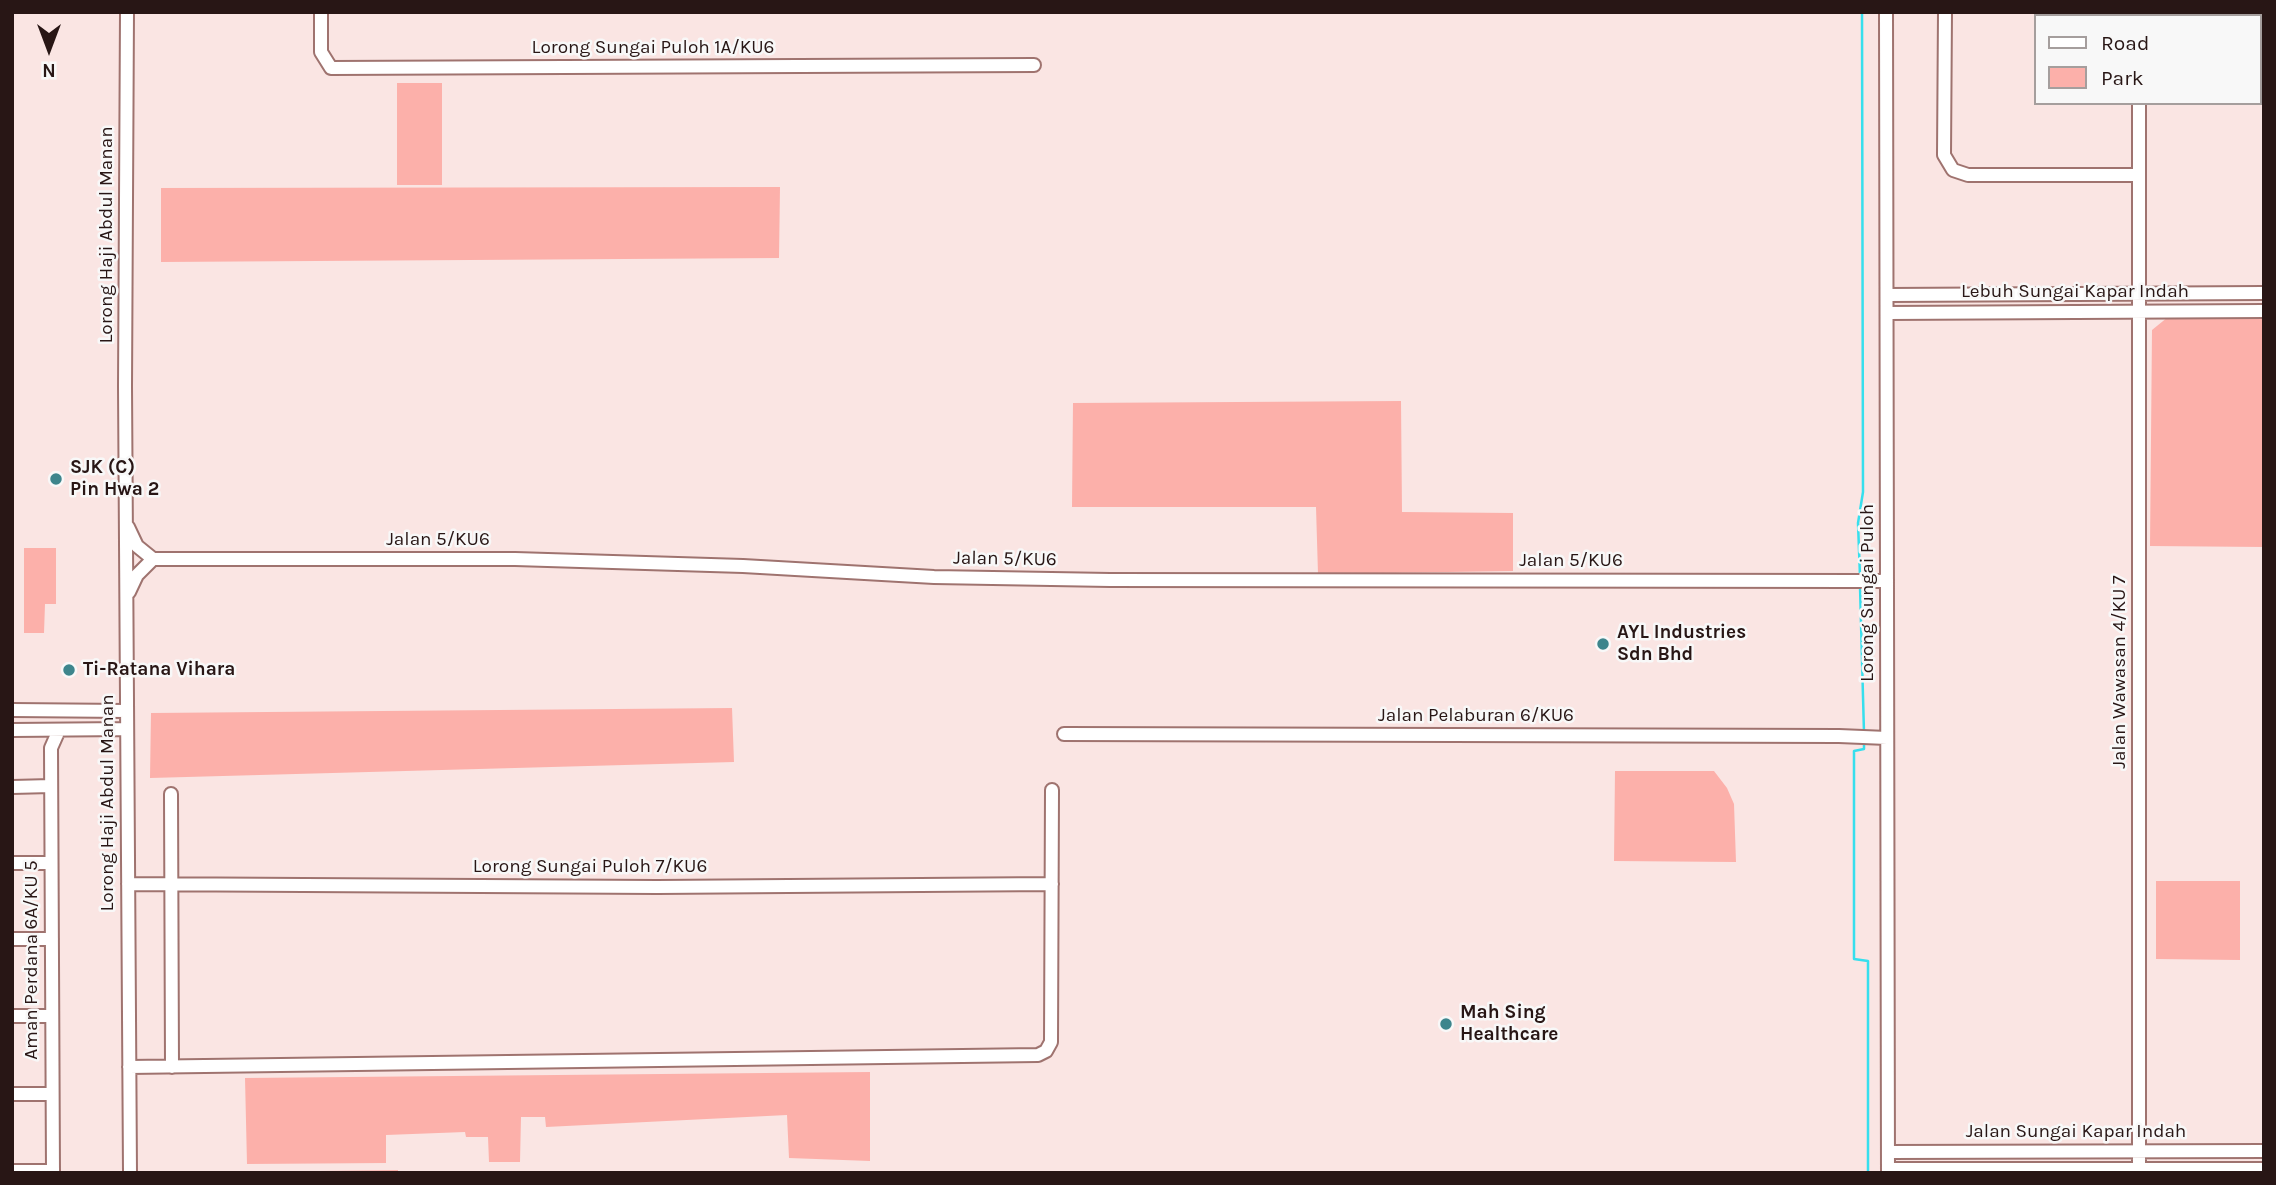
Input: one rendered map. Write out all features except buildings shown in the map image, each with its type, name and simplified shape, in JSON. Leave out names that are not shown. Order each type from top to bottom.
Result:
[{"type":"street","name":"Lorong Haji Abdul Manan","points":[[127,12],[130,1173]]},
{"type":"street","name":"Lorong Sungai Puloh 1A/KU6","points":[[321,12],[321,52],[331,68],[1034,65]]},
{"type":"street","name":"Lorong Sungai Puloh","points":[[1886,12],[1884,580],[1888,738],[1888,1171]]},
{"type":"street","points":[[1945,12],[1944,155],[1953,170],[1968,175],[2139,175]]},
{"type":"street","name":"Jalan Wawasan 4/KU 7","points":[[2139,105],[2139,1169]]},
{"type":"street","name":"Lebuh Sungai Kapar Indah","points":[[1887,295],[2264,293]]},
{"type":"street","name":"Lebuh Sungai Kapar Indah","points":[[1887,313],[2264,311]]},
{"type":"street","points":[[127,524],[136,546],[153,559],[136,575],[127,601]]},
{"type":"street","name":"Jalan 5/KU6","points":[[153,559],[515,559],[743,566],[934,577],[1110,580],[1884,580]]},
{"type":"street","points":[[12,710],[127,711]]},
{"type":"street","points":[[12,730],[127,729]]},
{"type":"street","points":[[37,730],[51,748]]},
{"type":"street","name":"Aman Perdana 6A/KU 5","points":[[52,1172],[51,748],[59,730]]},
{"type":"street","name":"Jalan Pelaburan 6/KU6","points":[[1064,734],[1888,738]]},
{"type":"street","points":[[12,787],[51,786]]},
{"type":"street","points":[[129,1067],[1038,1055],[1046,1051],[1051,1042],[1052,790]]},
{"type":"street","points":[[172,794],[172,1066]]},
{"type":"street","points":[[12,863],[51,863]]},
{"type":"street","name":"Lorong Sungai Puloh 7/KU6","points":[[128,884],[671,887],[1052,884]]},
{"type":"street","points":[[12,939],[51,939]]},
{"type":"street","points":[[12,1016],[52,1016]]},
{"type":"street","points":[[12,1094],[52,1094]]},
{"type":"street","name":"Jalan Sungai Kapar Indah","points":[[1888,1152],[2264,1151]]},
{"type":"street","name":"Jalan Sungai Kapar Indah","points":[[1888,1171],[2264,1168]]},
{"type":"street","points":[[12,1171],[52,1172]]},
{"type":"green space","points":[[397,83],[442,83],[442,185],[397,185]]},
{"type":"green space","points":[[780,187],[779,258],[161,262],[161,188]]},
{"type":"green space","points":[[2168,317],[2264,318],[2264,547],[2150,546],[2152,330]]},
{"type":"green space","points":[[1401,401],[1402,512],[1513,513],[1513,571],[1318,574],[1316,507],[1072,507],[1073,403]]},
{"type":"green space","points":[[24,548],[56,548],[56,604],[45,604],[44,633],[24,633]]},
{"type":"green space","points":[[732,708],[734,762],[150,778],[151,713]]},
{"type":"green space","points":[[1615,771],[1714,771],[1727,788],[1734,804],[1736,862],[1614,861]]},
{"type":"green space","points":[[2156,881],[2240,881],[2240,960],[2156,959]]},
{"type":"green space","points":[[870,1072],[870,1161],[789,1158],[787,1115],[546,1127],[545,1117],[521,1117],[520,1162],[489,1162],[488,1137],[466,1137],[465,1132],[386,1135],[386,1163],[247,1164],[245,1078]]},
{"type":"green space","points":[[398,1170],[398,1173],[163,1173]]},
{"type":"waterway","points":[[1860,576],[1858,523],[1863,492],[1862,12]]},
{"type":"waterway","points":[[1860,586],[1864,733]]},
{"type":"waterway","points":[[1864,740],[1864,749],[1854,751],[1854,959],[1868,961],[1868,1173]]},
{"type":"place","name":"SJK (C) Pin Hwa 2","points":[[56,479]]},
{"type":"place","name":"AYL Industries Sdn Bhd","points":[[1603,644]]},
{"type":"place","name":"Ti-Ratana Vihara","points":[[69,670]]},
{"type":"place","name":"Mah Sing Healthcare","points":[[1446,1024]]}]
